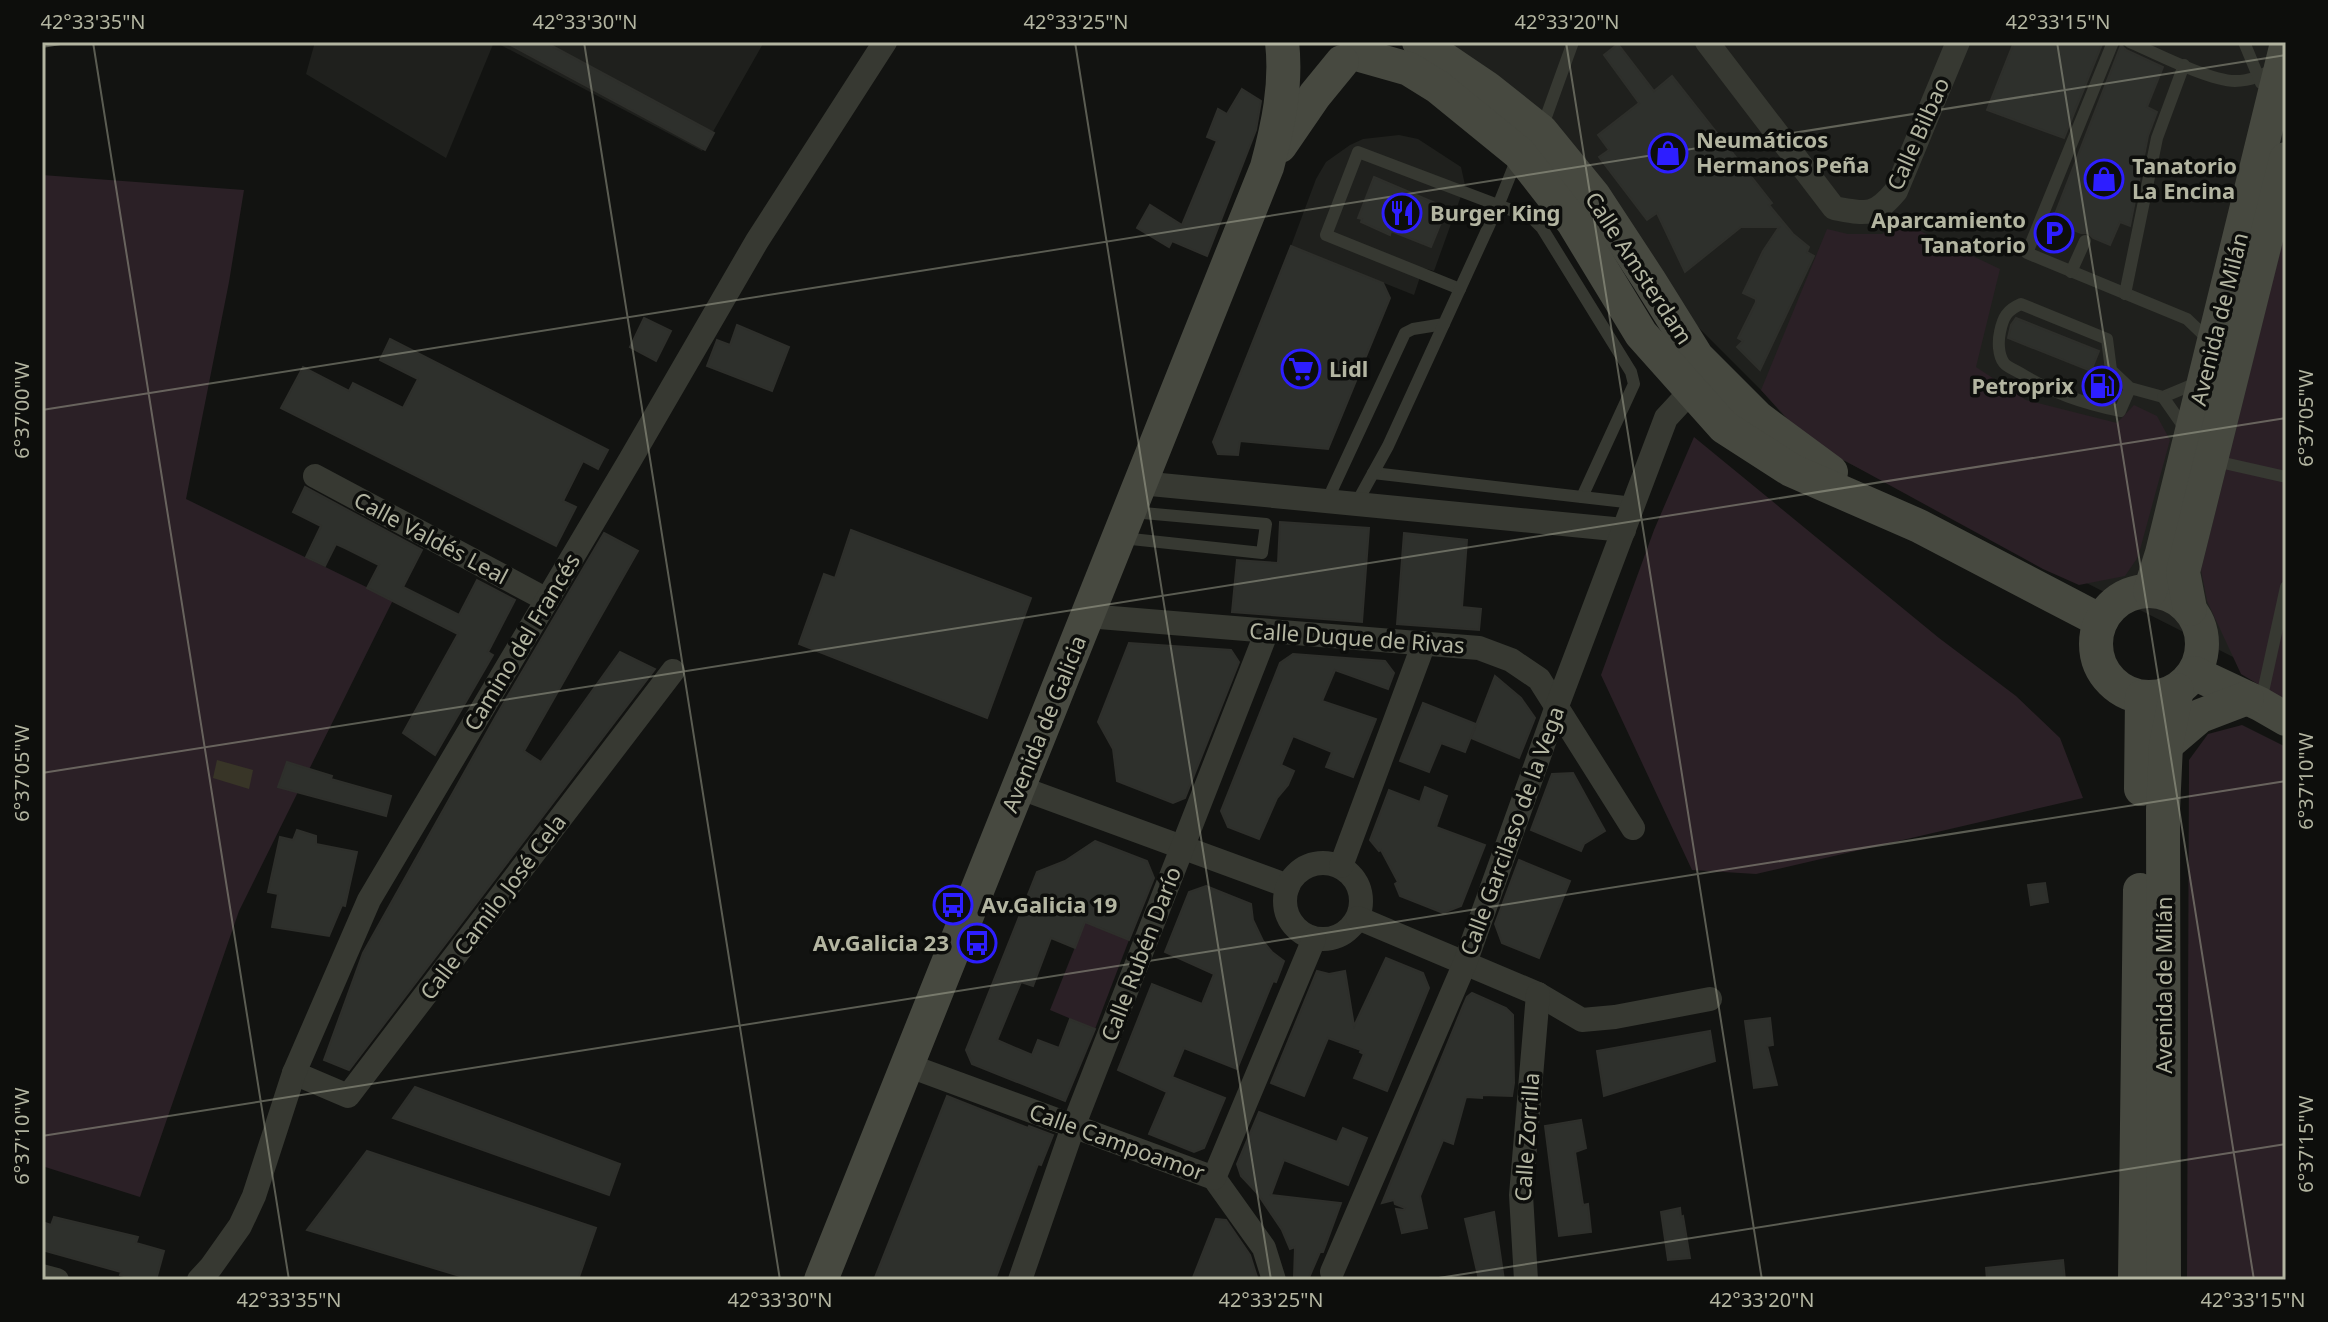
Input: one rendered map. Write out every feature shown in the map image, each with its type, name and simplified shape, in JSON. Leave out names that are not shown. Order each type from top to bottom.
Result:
[{"type":"street","name":"Camino del Francés","points":[[206,1276],[240,1226],[254,1196],[294,1073],[369,900],[757,241],[885,42]]},
{"type":"street","name":"Calle Amsterdam","points":[[1283,42],[1310,64],[1326,66],[1354,53],[1409,69],[1530,142],[1594,196],[1697,357],[1758,418],[1824,465],[1856,498]]},
{"type":"street","name":"Avenida de Galicia","points":[[821,1280],[1267,167],[1282,101],[1283,42]]},
{"type":"street","name":"Calle Bilbao","points":[[1707,42],[1834,208],[1861,213],[1882,208],[1896,191],[1958,42]]},
{"type":"street","name":"Calle Amsterdam","points":[[1432,47],[1487,88],[1530,142],[1573,222],[1641,334],[1724,427],[1791,470],[1933,533],[2101,621]]},
{"type":"street","name":"Avenida de Galicia","points":[[1267,167],[1293,125],[1354,53]]},
{"type":"street","name":"Avenida de Milán","points":[[2190,609],[2183,572],[2201,448],[2205,380],[2269,111],[2276,62]]},
{"type":"street","name":"Avenida de Milán","points":[[2150,591],[2201,448],[2286,159]]},
{"type":"street","name":"Calle Garcilaso de la Vega","points":[[1332,1272],[1465,963],[1557,706],[1666,418],[1691,391]]},
{"type":"street","name":"Calle Valdés Leal","points":[[315,476],[547,600]]},
{"type":"street","points":[[1129,511],[1328,501],[1624,530]]},
{"type":"street","points":[[2150,591],[2173,596],[2190,609],[2202,636],[2201,656],[2185,682],[2164,696],[2142,697],[2120,689],[2108,679],[2096,650],[2096,637],[2101,621],[2117,602],[2138,592],[2150,591]]},
{"type":"street","name":"Calle Duque de Rivas","points":[[1087,616],[1479,648],[1511,660],[1539,679],[1633,828]]},
{"type":"street","name":"Calle Rubén Darío","points":[[1022,1279],[1073,1127],[1267,631]]},
{"type":"street","points":[[1341,866],[1424,643]]},
{"type":"street","name":"Calle Camilo José Cela","points":[[294,1073],[348,1096],[673,671]]},
{"type":"street","name":"Avenida de Milán","points":[[2164,1280],[2163,810],[2166,745],[2185,682]]},
{"type":"street","points":[[2185,682],[2264,707]]},
{"type":"street","name":"Avenida de Milán","points":[[2135,1280],[2142,697]]},
{"type":"street","points":[[2166,745],[2200,716],[2264,707]]},
{"type":"street","points":[[1018,787],[1288,886]]},
{"type":"street","points":[[1326,862],[1341,866],[1355,877],[1363,899],[1358,918],[1343,935],[1329,940],[1303,934],[1287,914],[1288,886],[1298,872],[1311,864],[1326,862]]},
{"type":"street","points":[[1358,918],[1538,994],[1582,1020],[1710,999]]},
{"type":"street","points":[[1214,1178],[1314,939]]},
{"type":"street","name":"Calle Zorrilla","points":[[1526,1280],[1521,1195],[1538,994]]},
{"type":"street","name":"Calle Campoamor","points":[[907,1065],[1214,1178],[1264,1248],[1274,1280]]},
{"type":"street","points":[[42,1276],[57,1280]]},
{"type":"lane","points":[[1356,504],[1388,446],[1530,142],[1573,42]]},
{"type":"lane","points":[[2113,42],[2027,253],[2187,319],[2213,345]]},
{"type":"lane","points":[[2130,42],[2231,81],[2276,62]]},
{"type":"lane","points":[[2244,42],[2276,62]]},
{"type":"lane","points":[[2125,294],[2157,138],[2184,65]]},
{"type":"lane","points":[[1460,289],[1326,235],[1358,152],[1532,218],[1542,228],[1631,372],[1634,384],[1582,497]]},
{"type":"lane","points":[[2071,272],[2085,241]]},
{"type":"lane","points":[[2130,388],[2120,411],[2076,401],[2044,388],[2004,364],[1998,337],[2009,309],[2021,304],[2107,339],[2111,370],[2130,388],[2163,397],[2205,380]]},
{"type":"lane","points":[[1328,501],[1399,342],[1405,333],[1413,329],[1444,324]]},
{"type":"lane","points":[[2163,397],[2201,448],[2286,477]]},
{"type":"lane","points":[[1373,473],[1634,503]]},
{"type":"lane","points":[[1129,511],[1266,524],[1262,553],[1129,511]]},
{"type":"lane","points":[[2264,707],[2286,587]]},
{"type":"shaded area","points":[[315,42],[494,42],[446,158],[306,74]]},
{"type":"shaded area","points":[[495,42],[764,42],[702,151]]},
{"type":"shaded area","points":[[1440,42],[2286,42],[2286,696],[2237,659],[1807,442],[1761,390],[1693,322]]},
{"type":"shaded area","points":[[1399,135],[1418,139],[1461,167],[1465,185],[1434,271],[1423,268],[1414,295],[1291,246],[1316,179],[1326,162],[1363,139]]},
{"type":"shaded area","points":[[42,175],[244,190],[186,499],[393,600],[239,911],[140,1197],[42,1166]]},
{"type":"shaded area","points":[[1901,222],[2000,269],[1976,367],[2026,400],[2117,423],[2134,405],[2157,416],[2170,440],[2138,557],[2125,576],[2079,585],[2043,569],[1807,440],[1761,390],[1827,229],[1848,234],[1882,234]]},
{"type":"shaded area","points":[[2286,228],[2286,701],[2241,674],[2207,601],[2201,570]]},
{"type":"shaded area","points":[[1694,437],[1939,638],[2016,696],[2060,738],[2083,798],[1756,874],[1692,870],[1601,675],[1654,530]]},
{"type":"shaded area","points":[[2242,725],[2286,747],[2286,1280],[2187,1280],[2189,760],[2208,734]]},
{"type":"shaded area","points":[[217,760],[253,770],[249,789],[213,778]]},
{"type":"shaded area","points":[[1085,922],[1129,940],[1095,1029],[1050,1010]]},
{"type":"building","points":[[505,42],[545,42],[714,133],[705,150]]},
{"type":"building","points":[[2014,42],[2103,42],[2064,138],[1987,110]]},
{"type":"building","points":[[1618,44],[1654,91],[1672,76],[1772,203],[1769,205],[1793,234],[1809,247],[1807,252],[1814,256],[1760,370],[1737,347],[1743,341],[1738,338],[1756,302],[1756,299],[1743,293],[1763,251],[1779,227],[1741,227],[1685,272],[1657,213],[1647,220],[1599,157],[1609,150],[1598,135],[1639,103],[1604,55]]},
{"type":"building","name":"Tanatorio La Encina","points":[[2121,45],[2163,67],[2147,107],[2157,112],[2148,136],[2130,226],[2120,222],[2110,245],[2088,233],[2052,222]]},
{"type":"building","points":[[1242,89],[1261,101],[1256,130],[1207,256],[1172,241],[1169,247],[1137,228],[1150,205],[1182,225],[1217,141],[1207,137],[1218,109],[1227,114]]},
{"type":"building","name":"Burger King","points":[[1374,177],[1447,208],[1431,247],[1391,231],[1390,235],[1361,222],[1362,219],[1358,218]]},
{"type":"building","name":"Lidl","points":[[1291,246],[1383,283],[1390,298],[1328,449],[1240,441],[1238,455],[1218,454],[1213,442]]},
{"type":"building","points":[[644,318],[671,331],[656,361],[630,347]]},
{"type":"building","points":[[2016,318],[2099,351],[2091,371],[2008,338]]},
{"type":"building","points":[[737,325],[789,347],[772,391],[707,366],[717,340],[730,345]]},
{"type":"building","points":[[390,339],[608,450],[598,469],[583,461],[563,501],[576,507],[556,546],[281,408],[303,367],[349,391],[353,383],[403,408],[418,379],[380,360]]},
{"type":"building","points":[[305,487],[422,550],[403,587],[459,615],[477,580],[515,600],[488,652],[493,655],[435,755],[403,733],[458,634],[367,588],[379,565],[336,544],[325,566],[306,557],[321,526],[293,512]]},
{"type":"building","points":[[1280,522],[1369,528],[1362,622],[1232,612],[1237,560],[1278,563]]},
{"type":"building","points":[[851,530],[1031,598],[987,718],[799,644],[824,574],[835,578]]},
{"type":"building","points":[[604,533],[638,551],[524,751],[541,762],[620,652],[655,669],[349,1070],[324,1060],[363,953],[496,716]]},
{"type":"building","points":[[1404,533],[1467,540],[1462,607],[1481,609],[1479,630],[1397,624]]},
{"type":"building","points":[[1129,643],[1231,650],[1239,662],[1185,798],[1173,803],[1117,781],[1113,749],[1098,722]]},
{"type":"building","points":[[1293,654],[1385,661],[1394,673],[1388,689],[1335,670],[1322,701],[1376,719],[1353,777],[1326,767],[1332,752],[1293,736],[1281,765],[1294,771],[1277,798],[1259,839],[1228,827],[1221,811],[1280,663]]},
{"type":"building","points":[[1495,676],[1521,698],[1535,718],[1519,758],[1471,738]]},
{"type":"building","points":[[1423,703],[1476,724],[1465,752],[1441,743],[1429,772],[1400,761]]},
{"type":"building","points":[[287,762],[332,776],[331,779],[391,796],[386,816],[278,787]]},
{"type":"building","points":[[1573,773],[1605,831],[1584,844],[1581,851],[1531,830],[1552,774]]},
{"type":"building","points":[[1425,787],[1447,796],[1436,827],[1485,845],[1461,906],[1443,913],[1400,896],[1395,884],[1398,882],[1381,850],[1370,840],[1389,790],[1420,802]]},
{"type":"building","points":[[297,830],[316,836],[316,844],[357,852],[345,906],[342,905],[329,936],[272,927],[278,894],[268,892],[280,837],[293,840]]},
{"type":"building","points":[[1095,841],[1147,861],[1154,878],[1129,940],[1085,922],[1075,948],[1051,938],[1033,986],[1021,982],[997,1040],[1032,1055],[1038,1040],[1059,1048],[1070,1019],[1095,1029],[1065,1101],[972,1064],[966,1050],[1037,872],[1065,861]]},
{"type":"building","points":[[1519,860],[1570,881],[1539,958],[1502,943],[1495,924]]},
{"type":"building","points":[[2045,883],[2048,902],[2031,905],[2028,885]]},
{"type":"building","points":[[1206,886],[1251,904],[1253,920],[1263,941],[1284,961],[1237,1069],[1184,1048],[1172,1077],[1225,1098],[1204,1148],[1194,1152],[1149,1134],[1167,1092],[1118,1070],[1152,984],[1202,1004],[1214,974],[1165,952],[1189,892]]},
{"type":"building","points":[[1386,958],[1423,973],[1429,988],[1387,1091],[1354,1078],[1364,1054],[1361,1050],[1328,1038],[1304,1096],[1271,1083],[1317,971],[1329,974],[1345,971],[1354,1026]]},
{"type":"building","points":[[1472,993],[1506,1008],[1513,1015],[1512,1096],[1466,1097],[1453,1144],[1443,1140],[1420,1196],[1427,1228],[1402,1233],[1396,1209],[1405,1208],[1395,1204],[1394,1200],[1382,1203],[1463,1006]]},
{"type":"building","points":[[1770,1018],[1773,1045],[1767,1046],[1777,1085],[1754,1088],[1745,1021]]},
{"type":"building","points":[[1710,1031],[1715,1061],[1604,1096],[1597,1051]]},
{"type":"building","points":[[415,1087],[620,1164],[609,1195],[393,1118]]},
{"type":"building","points":[[947,1096],[1053,1135],[1041,1165],[1038,1164],[995,1280],[874,1280]]},
{"type":"building","points":[[1259,1112],[1337,1142],[1343,1128],[1367,1138],[1348,1185],[1284,1160],[1271,1195],[1341,1203],[1323,1252],[1320,1252],[1308,1280],[1294,1277],[1295,1247],[1290,1249],[1282,1230],[1257,1193],[1241,1176],[1237,1164]]},
{"type":"building","points":[[1581,1120],[1586,1148],[1575,1152],[1583,1205],[1588,1204],[1591,1232],[1559,1236],[1545,1126]]},
{"type":"building","points":[[367,1151],[596,1228],[578,1280],[473,1280],[307,1230]]},
{"type":"building","points":[[1680,1208],[1690,1258],[1668,1260],[1661,1212]]},
{"type":"building","points":[[1494,1212],[1504,1280],[1479,1280],[1465,1219]]},
{"type":"building","points":[[54,1217],[138,1237],[136,1243],[164,1251],[156,1280],[120,1275],[121,1272],[42,1250],[42,1222],[51,1225]]},
{"type":"building","points":[[1216,1219],[1226,1220],[1250,1255],[1258,1280],[1192,1280]]},
{"type":"building","points":[[2063,1260],[2065,1280],[1987,1280],[1986,1268]]},
{"type":"place","name":"Neumáticos Hermanos Peña","points":[[1668,153]]},
{"type":"place","name":"Tanatorio La Encina","points":[[2104,179]]},
{"type":"place","name":"Burger King","points":[[1402,213]]},
{"type":"place","name":"Aparcamiento Tanatorio","points":[[2054,233]]},
{"type":"place","name":"Lidl","points":[[1301,369]]},
{"type":"place","name":"Petroprix","points":[[2102,386]]},
{"type":"place","name":"Av.Galicia 19","points":[[953,905]]},
{"type":"place","name":"Av.Galicia 23","points":[[977,943]]}]
